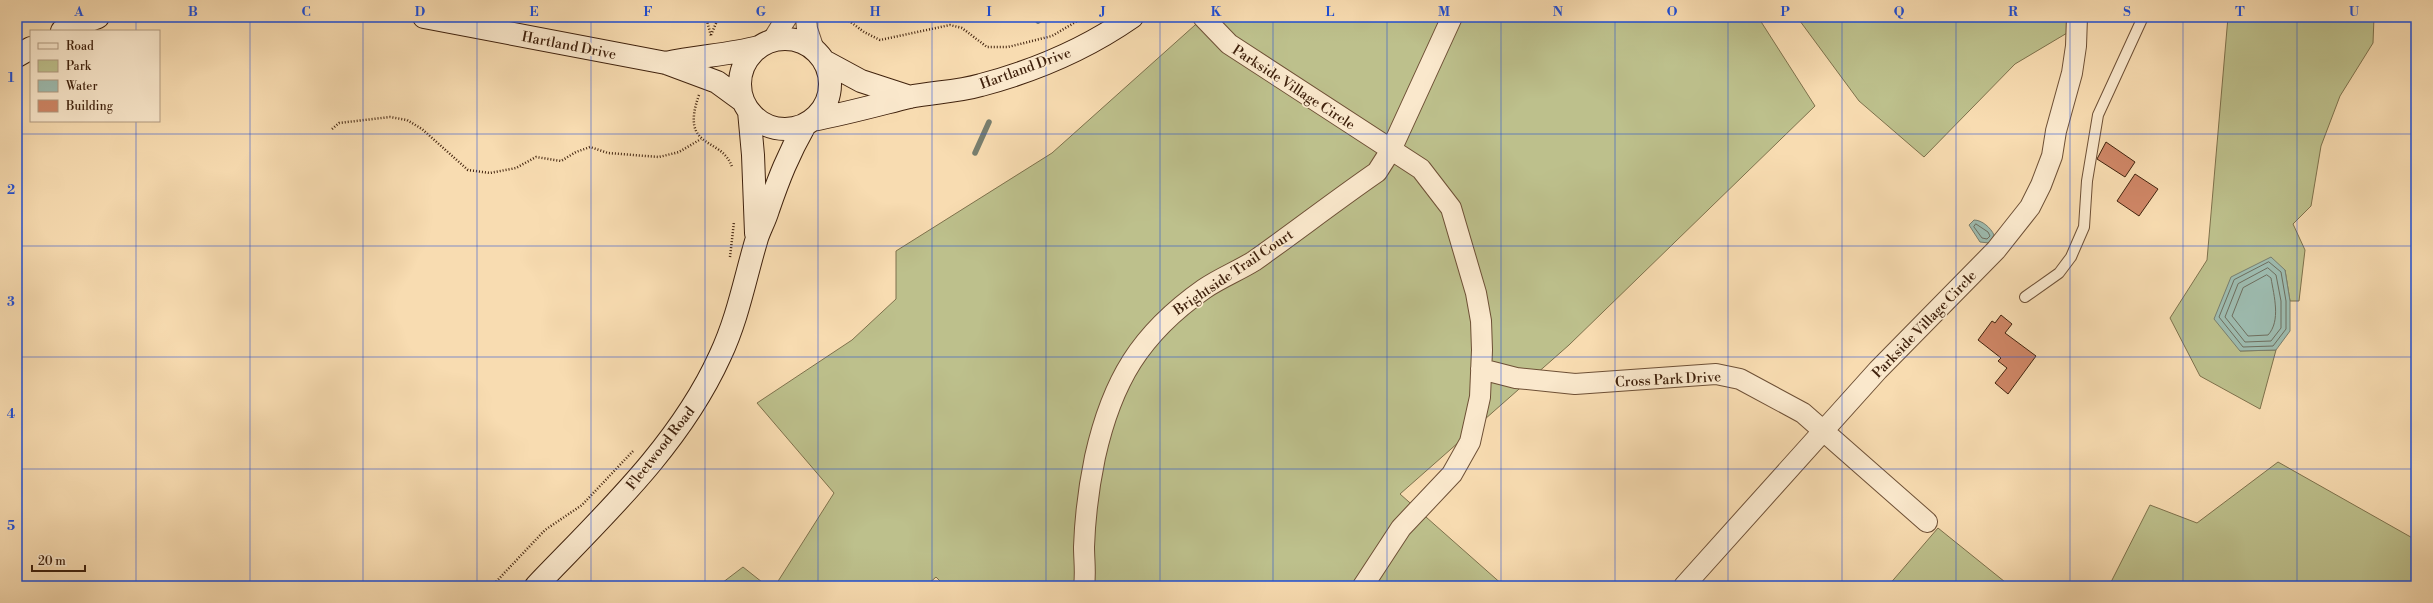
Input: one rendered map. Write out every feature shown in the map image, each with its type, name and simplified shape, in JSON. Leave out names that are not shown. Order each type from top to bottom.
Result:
[{"type":"main road","points":[[65,30],[98,17]]},
{"type":"main road","name":"Hartland Drive","points":[[424,17],[666,63],[717,82],[746,106],[762,123],[776,129],[791,129],[910,97],[980,86],[1017,74],[1087,45],[1132,17]]},
{"type":"main road","name":"Hartland Drive","points":[[666,63],[691,57],[723,55],[787,39],[802,42],[819,56],[866,83],[910,97]]},
{"type":"main road","points":[[746,106],[740,86],[741,71],[748,58],[765,44]]},
{"type":"main road","points":[[17,56],[30,49]]},
{"type":"main road","points":[[809,123],[826,104],[830,90],[830,75],[819,56]]},
{"type":"main road","name":"Fleetwood Road","points":[[746,106],[753,155],[754,210],[757,238]]},
{"type":"main road","name":"Fleetwood Road","points":[[536,586],[619,499],[684,421],[721,356],[738,312],[757,238],[778,177],[809,123]]},
{"type":"street","points":[[765,44],[787,17]]},
{"type":"street","points":[[806,17],[807,30],[819,56]]},
{"type":"street","name":"Parkside Village Circle","points":[[1203,17],[1229,44],[1422,169],[1451,208],[1469,266],[1481,321],[1480,397],[1470,442],[1452,474],[1401,528],[1364,586]]},
{"type":"street","points":[[1391,150],[1452,17]]},
{"type":"street","name":"Parkside Village Circle","points":[[1684,586],[1878,370],[1996,250],[2030,207],[2041,185],[2052,156],[2056,131],[2072,73],[2076,46],[2077,17]]},
{"type":"street","name":"Brightside Trail Court","points":[[1084,586],[1085,526],[1095,457],[1110,403],[1124,371],[1143,344],[1169,316],[1205,288],[1243,268],[1377,172],[1391,150]]},
{"type":"street","name":"Cross Park Drive","points":[[1481,369],[1516,378],[1575,384],[1666,376],[1722,374],[1740,379],[1794,407],[1927,522]]},
{"type":"lane","points":[[2025,297],[2059,274],[2074,251],[2084,227],[2087,181],[2098,115],[2143,17]]},
{"type":"path","points":[[706,17],[711,36],[711,44]]},
{"type":"path","points":[[711,36],[717,21],[721,17]]},
{"type":"path","points":[[844,17],[864,32],[880,40],[950,25],[962,28],[987,47],[1008,48],[1052,36],[1084,17]]},
{"type":"path","points":[[700,93],[693,115],[695,128],[702,139],[723,155],[732,165],[734,171]]},
{"type":"path","points":[[332,129],[339,123],[390,117],[408,120],[422,129],[468,170],[490,173],[516,168],[536,157],[561,161],[576,152],[590,147],[608,152],[659,157],[679,152],[702,139]]},
{"type":"path","points":[[729,261],[735,216]]},
{"type":"path","points":[[492,586],[545,530],[582,505],[637,446]]},
{"type":"green space","points":[[1204,17],[1758,17],[1815,106],[1569,345],[1400,494],[1504,586],[945,586],[936,577],[926,586],[775,586],[834,493],[757,403],[852,340],[896,299],[896,251],[1052,153]]},
{"type":"green space","points":[[1797,17],[2094,17],[2015,64],[1924,157],[1859,101]]},
{"type":"green space","points":[[2228,17],[2374,17],[2373,43],[2340,96],[2321,146],[2311,206],[2293,224],[2305,250],[2299,301],[2290,301],[2285,270],[2240,351],[2276,350],[2260,409],[2200,376],[2170,318],[2207,260]]},
{"type":"green space","points":[[2278,462],[2416,540],[2416,586],[2109,586],[2150,505],[2197,523]]},
{"type":"green space","points":[[1938,528],[2010,586],[1888,586]]},
{"type":"green space","points":[[743,567],[767,586],[718,586]]},
{"type":"water","points":[[1974,220],[1983,223],[1993,232],[1994,235],[1989,243],[1980,242],[1969,225]]},
{"type":"water","points":[[2271,257],[2285,270],[2290,301],[2290,331],[2276,350],[2240,351],[2214,319],[2231,277]]},
{"type":"building","points":[[2106,142],[2135,162],[2125,177],[2097,159]]},
{"type":"building","points":[[2135,174],[2158,189],[2139,216],[2117,201]]},
{"type":"building","points":[[2001,315],[2012,324],[2005,333],[2036,356],[2008,394],[1995,383],[2007,368],[1998,361],[2001,358],[1978,340],[1992,321],[1995,323]]},
{"type":"waterway","points":[[1038,21],[1042,17]]},
{"type":"waterway","points":[[975,153],[989,122]]}]
